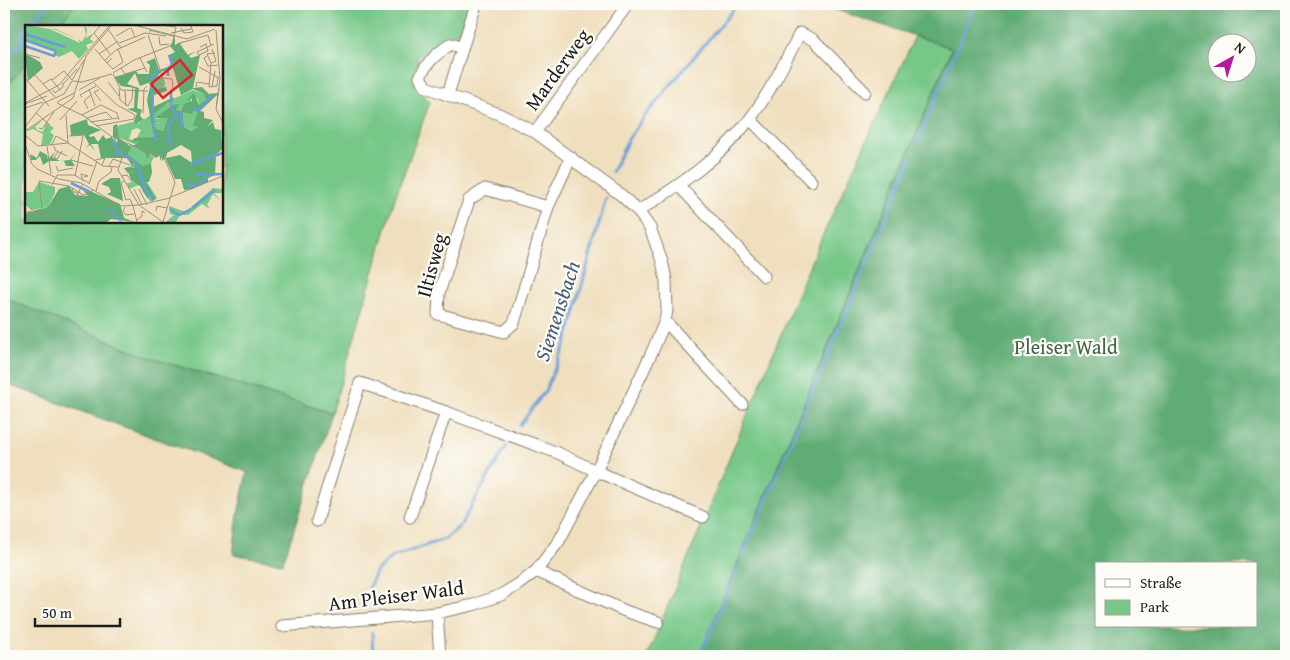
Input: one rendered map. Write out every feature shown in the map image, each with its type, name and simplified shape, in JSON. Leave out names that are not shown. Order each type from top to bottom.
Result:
[{"type":"street","points":[[448,94],[476,4]]},
{"type":"street","name":"Marderweg","points":[[535,132],[628,4]]},
{"type":"street","points":[[638,211],[679,186],[721,151],[750,120],[773,84],[800,32],[814,40],[865,92]]},
{"type":"street","name":"Am Pleiser Wald","points":[[282,626],[437,612],[473,605],[501,594],[519,584],[536,571],[559,541],[596,471],[665,321],[667,310],[666,280],[662,261],[650,228],[638,211],[621,195],[535,132],[500,114],[426,87],[420,77],[425,65],[451,44],[462,48]]},
{"type":"street","points":[[750,120],[811,181]]},
{"type":"street","name":"Iltisweg","points":[[548,208],[485,189],[469,200],[439,293],[438,314],[504,332],[514,323],[548,208],[571,157]]},
{"type":"street","points":[[679,186],[764,276]]},
{"type":"street","points":[[665,321],[742,404]]},
{"type":"street","points":[[316,521],[360,383],[558,453],[703,517]]},
{"type":"street","points":[[410,517],[446,412]]},
{"type":"street","points":[[536,571],[625,611],[658,622]]},
{"type":"street","points":[[437,612],[440,656]]},
{"type":"green space","points":[[4,4],[76,4],[58,25],[25,25],[25,64],[4,90]]},
{"type":"green space","points":[[76,4],[469,4],[461,30],[418,56],[415,85],[430,102],[395,198],[332,413],[151,358],[4,298],[4,90],[25,64],[25,222],[222,222],[222,25],[58,25]]},
{"type":"green space","name":"Pleiser Wald","points":[[818,4],[1286,4],[1286,656],[699,656],[952,48]]},
{"type":"green space","points":[[915,36],[952,48],[699,656],[647,656],[816,250]]},
{"type":"green space","points":[[4,298],[151,358],[332,413],[283,563],[233,554],[238,514],[247,472],[4,383]]},
{"type":"waterway","points":[[29,25],[48,4]]},
{"type":"waterway","name":"Siemensbach","points":[[612,172],[629,138],[644,117],[738,4]]},
{"type":"waterway","points":[[917,143],[976,4]]},
{"type":"waterway","points":[[4,58],[21,45],[25,29]]},
{"type":"waterway","points":[[789,446],[911,159]]},
{"type":"waterway","name":"Siemensbach","points":[[520,425],[545,391],[566,343],[606,198]]},
{"type":"waterway","name":"Siemensbach","points":[[369,587],[377,570],[392,557],[445,539],[460,526],[506,446]]},
{"type":"waterway","points":[[742,557],[787,451]]},
{"type":"waterway","points":[[700,656],[737,569]]},
{"type":"waterway","name":"Siemensbach","points":[[372,633],[373,656]]}]
